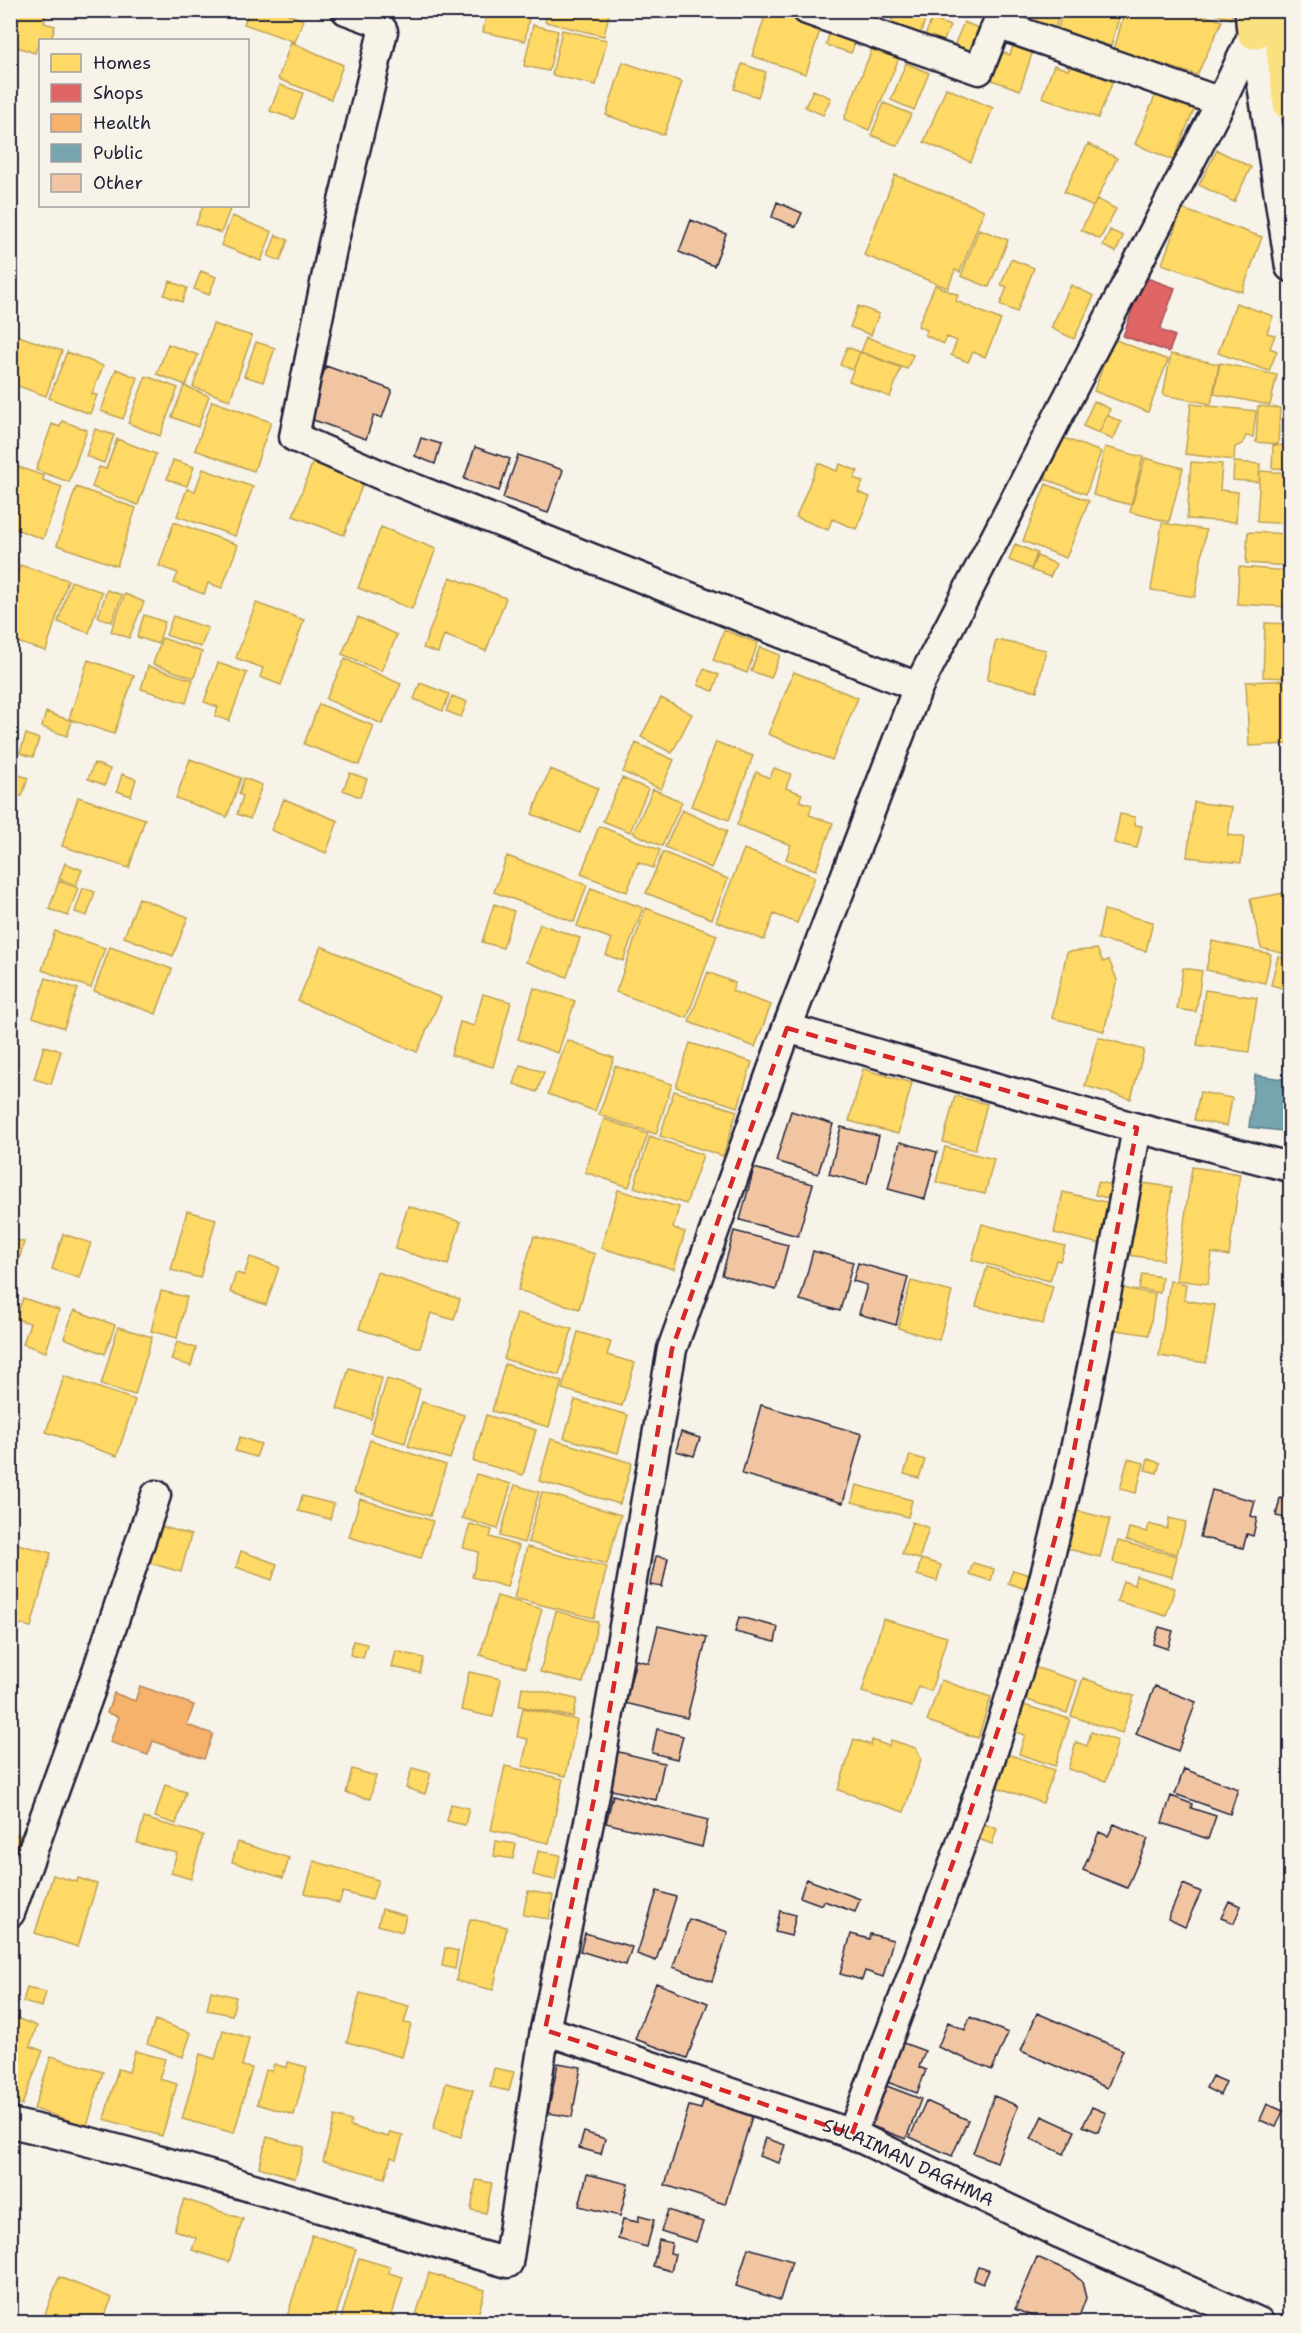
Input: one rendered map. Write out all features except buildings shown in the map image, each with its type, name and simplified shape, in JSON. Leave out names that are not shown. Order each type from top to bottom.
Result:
[{"type":"main road","points":[[1262,18],[1290,98]]},
{"type":"street","points":[[346,10],[376,21],[385,21],[333,244],[294,437],[383,476],[918,687]]},
{"type":"street","points":[[807,10],[979,70],[997,24],[1221,102]]},
{"type":"street","points":[[10,2123],[185,2167],[508,2263],[544,2030],[595,1794],[672,1349],[787,1028],[918,687],[1221,102],[1262,18]]},
{"type":"street","points":[[1262,18],[1290,267]]},
{"type":"street","points":[[787,1028],[1137,1128],[1290,1167]]},
{"type":"street","points":[[852,2134],[956,1857],[1022,1659],[1061,1516],[1092,1370],[1137,1128]]},
{"type":"street","points":[[10,1913],[92,1686],[156,1495]]},
{"type":"street","name":"SULAIMAN DAGHMA","points":[[544,2030],[852,2134],[1071,2239],[1259,2322]]},
{"type":"highlighted area","points":[[787,1028],[1137,1128],[1061,1516],[1022,1659],[955,1857],[852,2134],[545,2030],[595,1794],[672,1349]]}]
